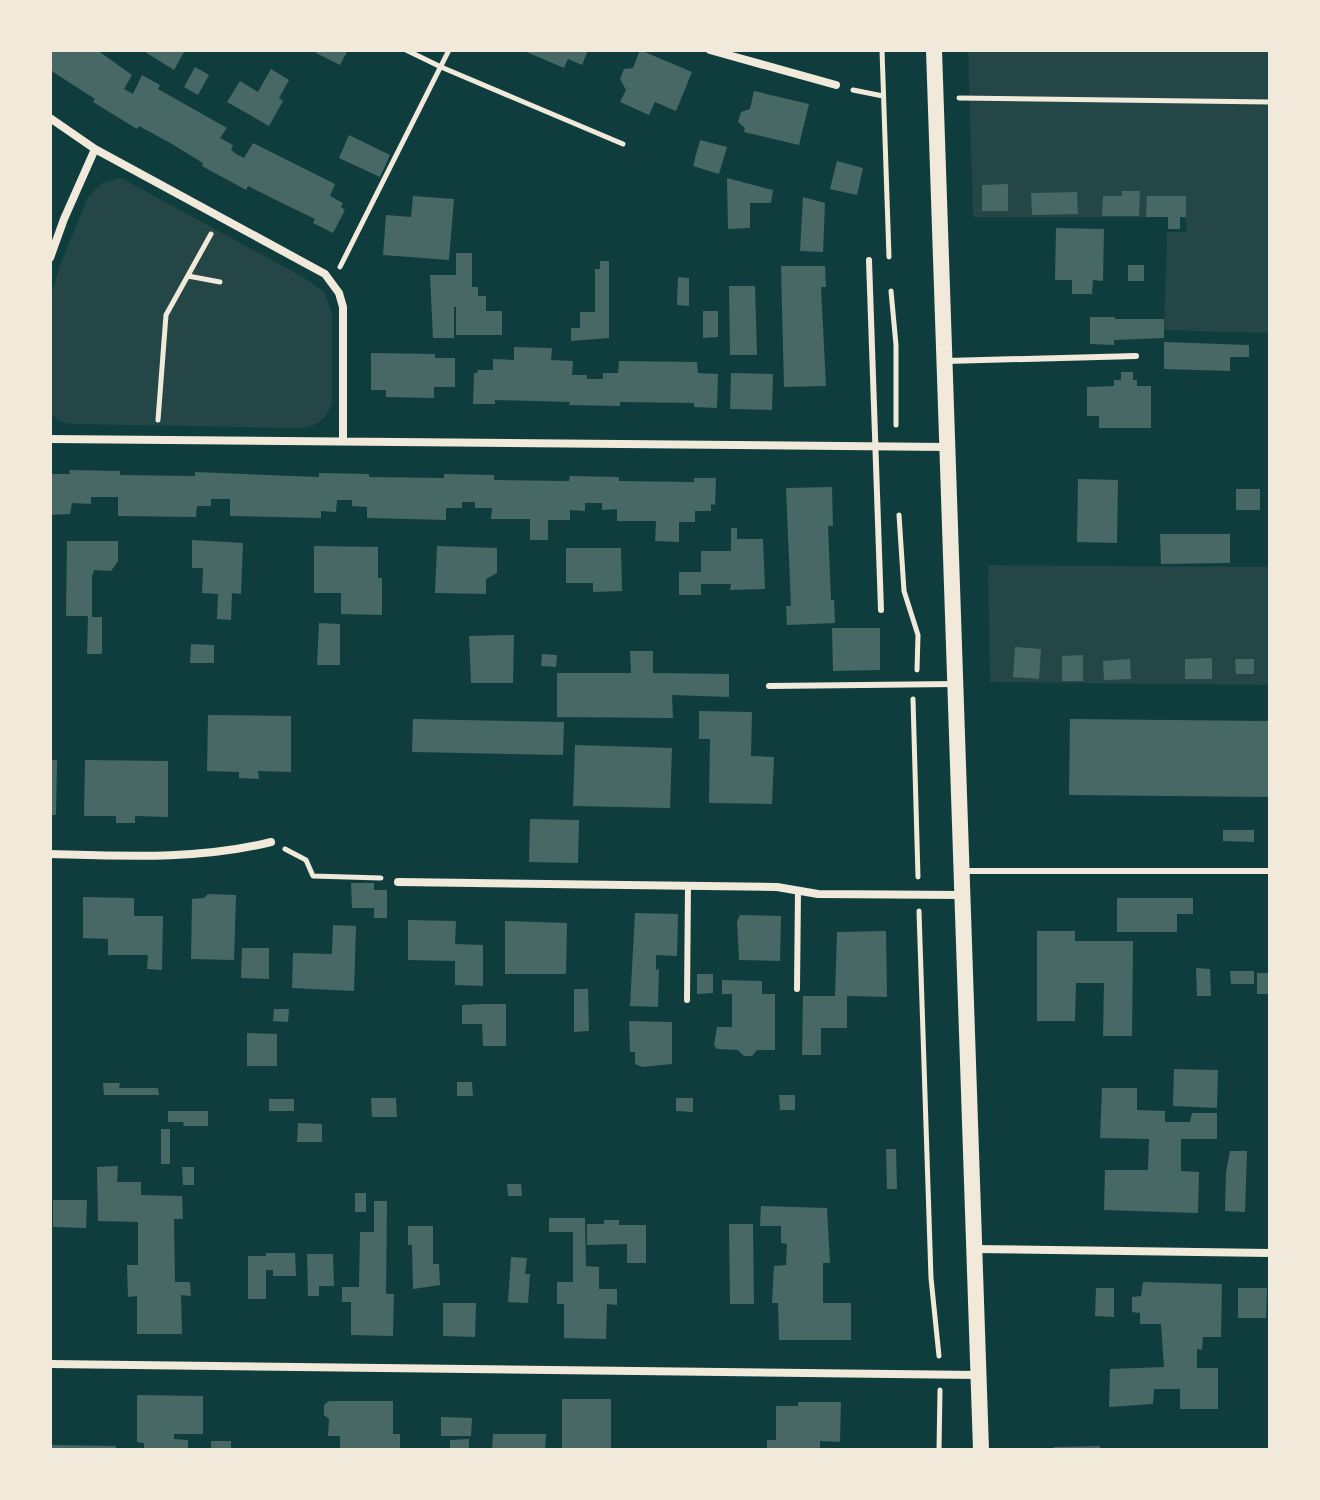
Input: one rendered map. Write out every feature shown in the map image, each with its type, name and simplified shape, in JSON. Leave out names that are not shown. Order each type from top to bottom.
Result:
[{"type":"main road","points":[[934,50],[981,1450]]},
{"type":"street","points":[[710,50],[836,85]]},
{"type":"street","points":[[50,118],[95,149],[312,264],[333,282],[343,307],[343,441]]},
{"type":"street","points":[[50,258],[95,149]]},
{"type":"street","points":[[50,439],[947,447]]},
{"type":"street","points":[[50,854],[140,856],[207,853],[271,842]]},
{"type":"street","points":[[398,882],[777,887],[818,894],[962,895]]},
{"type":"street","points":[[974,1249],[1270,1253]]},
{"type":"street","points":[[50,1364],[979,1375]]},
{"type":"lane","points":[[869,260],[881,610]]},
{"type":"lane","points":[[944,361],[1136,356]]},
{"type":"lane","points":[[769,686],[955,684]]},
{"type":"lane","points":[[962,871],[1270,871]]},
{"type":"lane","points":[[687,1000],[688,885]]},
{"type":"lane","points":[[797,989],[798,891]]},
{"type":"path","points":[[406,50],[623,144]]},
{"type":"path","points":[[333,282],[449,50]]},
{"type":"path","points":[[882,50],[890,271]]},
{"type":"path","points":[[836,85],[883,96]]},
{"type":"path","points":[[936,98],[1270,102]]},
{"type":"path","points":[[157,440],[166,315],[221,216]]},
{"type":"path","points":[[188,276],[220,282]]},
{"type":"path","points":[[891,286],[896,345],[896,447]]},
{"type":"path","points":[[899,501],[904,591],[918,635],[912,703],[931,1278],[938,1324],[940,1376],[939,1450]]},
{"type":"path","points":[[271,842],[306,860],[313,876],[379,877],[398,882]]},
{"type":"shaded area","points":[[968,50],[1270,50],[1270,333],[1164,330],[1167,232],[1187,232],[1185,217],[973,217]]},
{"type":"shaded area","points":[[121,178],[303,277],[324,292],[332,313],[332,401],[328,412],[315,425],[304,428],[72,424],[61,422],[50,414],[50,300],[60,265],[88,197],[102,183]]},
{"type":"shaded area","points":[[988,565],[1270,567],[1270,685],[990,682]]},
{"type":"building","points":[[50,50],[97,50],[132,75],[124,89],[133,94],[142,75],[160,85],[158,89],[227,128],[220,138],[233,145],[231,150],[238,155],[244,158],[253,143],[335,184],[330,196],[343,203],[341,207],[345,210],[333,233],[313,223],[315,219],[248,186],[246,190],[202,166],[203,163],[172,144],[139,126],[137,129],[93,102],[95,99],[50,70]]},
{"type":"building","points":[[142,50],[185,50],[174,70]]},
{"type":"building","points":[[318,50],[348,50],[340,65],[316,53]]},
{"type":"building","points":[[522,50],[588,50],[582,65],[568,59],[564,68]]},
{"type":"building","points":[[640,50],[692,72],[676,111],[655,102],[649,115],[620,102],[626,90],[620,79],[624,69],[633,68]]},
{"type":"building","points":[[195,67],[209,75],[198,95],[184,87]]},
{"type":"building","points":[[271,69],[289,80],[279,98],[283,101],[269,126],[227,102],[240,81],[258,92]]},
{"type":"building","points":[[754,91],[809,104],[799,145],[744,132],[745,128],[738,122],[741,112],[750,109]]},
{"type":"building","points":[[349,135],[390,155],[380,177],[339,158]]},
{"type":"building","points":[[700,140],[727,147],[719,174],[693,166]]},
{"type":"building","points":[[837,161],[863,168],[857,195],[830,189]]},
{"type":"building","points":[[727,178],[773,190],[771,203],[750,203],[750,228],[728,229]]},
{"type":"building","points":[[1008,184],[1008,211],[982,211],[982,185]]},
{"type":"building","points":[[1122,191],[1140,191],[1139,216],[1102,216],[1103,196],[1122,196]]},
{"type":"building","points":[[1077,192],[1078,214],[1032,215],[1031,193]]},
{"type":"building","points":[[413,196],[454,199],[449,260],[383,255],[386,215],[411,217]]},
{"type":"building","points":[[1147,196],[1186,196],[1186,217],[1180,217],[1180,229],[1168,229],[1168,217],[1146,217]]},
{"type":"building","points":[[803,197],[825,203],[823,252],[800,251]]},
{"type":"building","points":[[1056,228],[1104,229],[1103,281],[1093,280],[1092,294],[1072,294],[1072,280],[1055,280]]},
{"type":"building","points":[[456,253],[472,253],[472,287],[478,287],[478,296],[486,296],[486,311],[502,311],[502,335],[456,335],[454,307],[454,338],[433,338],[430,275],[456,275]]},
{"type":"building","points":[[600,261],[609,261],[609,338],[571,341],[571,328],[580,328],[580,312],[595,312],[595,269],[600,269]]},
{"type":"building","points":[[1128,265],[1144,265],[1144,281],[1128,281]]},
{"type":"building","points":[[781,266],[825,266],[826,287],[821,287],[826,386],[784,387]]},
{"type":"building","points":[[678,277],[689,278],[689,306],[677,305]]},
{"type":"building","points":[[729,286],[755,286],[757,355],[730,355]]},
{"type":"building","points":[[703,311],[718,311],[718,337],[703,338]]},
{"type":"building","points":[[1090,317],[1164,319],[1164,338],[1114,340],[1114,345],[1090,344]]},
{"type":"building","points":[[1164,342],[1249,345],[1249,357],[1230,357],[1230,371],[1164,369]]},
{"type":"building","points":[[514,347],[552,348],[551,360],[573,361],[572,375],[587,375],[587,379],[603,379],[603,373],[618,373],[619,361],[697,362],[698,373],[718,374],[717,408],[694,407],[694,403],[620,402],[620,406],[495,400],[495,404],[473,404],[474,373],[493,370],[493,359],[514,360]]},
{"type":"building","points":[[371,353],[435,354],[435,358],[455,358],[455,387],[434,387],[434,398],[386,397],[386,390],[371,390]]},
{"type":"building","points":[[1121,372],[1133,372],[1137,386],[1151,386],[1151,428],[1099,428],[1099,416],[1087,416],[1087,387],[1114,386],[1114,380],[1121,380]]},
{"type":"building","points":[[731,373],[773,374],[772,410],[730,409]]},
{"type":"building","points":[[69,470],[120,471],[120,475],[195,476],[195,472],[319,477],[319,473],[444,478],[444,474],[494,475],[494,480],[569,481],[570,476],[619,477],[619,481],[694,482],[694,478],[716,478],[715,505],[711,504],[711,511],[695,511],[695,522],[679,522],[679,542],[655,541],[656,521],[617,521],[617,509],[602,510],[602,503],[585,503],[585,511],[570,510],[570,520],[548,520],[548,540],[530,540],[530,519],[491,519],[492,508],[475,508],[475,502],[462,502],[462,508],[446,508],[446,520],[367,518],[367,507],[352,506],[352,500],[337,500],[336,512],[321,511],[321,518],[230,516],[230,499],[211,499],[211,506],[197,506],[196,517],[118,516],[118,497],[91,497],[91,504],[72,503],[70,514],[50,515],[50,474],[70,474]]},
{"type":"building","points":[[1078,479],[1118,480],[1117,543],[1077,542]]},
{"type":"building","points":[[832,487],[833,526],[828,526],[835,623],[787,625],[786,606],[791,606],[786,488]]},
{"type":"building","points":[[1236,489],[1260,489],[1260,510],[1236,510]]},
{"type":"building","points":[[731,528],[737,528],[737,539],[763,539],[765,589],[730,590],[731,584],[701,584],[701,595],[679,595],[679,572],[701,572],[701,551],[731,551]]},
{"type":"building","points":[[1160,534],[1230,534],[1230,563],[1161,564]]},
{"type":"building","points":[[192,540],[243,543],[241,594],[232,593],[231,620],[217,619],[218,594],[202,593],[203,568],[192,568]]},
{"type":"building","points":[[67,541],[118,541],[118,561],[111,571],[94,570],[92,577],[92,617],[102,617],[102,654],[87,654],[88,616],[66,616]]},
{"type":"building","points":[[314,546],[378,547],[382,615],[341,614],[341,593],[314,593]]},
{"type":"building","points":[[437,546],[497,548],[497,573],[486,579],[486,594],[435,593]]},
{"type":"building","points":[[566,548],[621,548],[622,591],[593,592],[593,583],[566,583]]},
{"type":"building","points":[[319,623],[340,624],[340,665],[317,665]]},
{"type":"building","points":[[832,628],[880,628],[880,670],[833,671]]},
{"type":"building","points":[[514,635],[513,683],[471,683],[469,636]]},
{"type":"building","points":[[191,644],[214,645],[214,663],[190,663]]},
{"type":"building","points":[[1015,647],[1041,649],[1039,679],[1013,677]]},
{"type":"building","points":[[630,651],[653,651],[653,673],[729,674],[729,697],[672,695],[673,718],[557,717],[557,673],[631,673]]},
{"type":"building","points":[[542,654],[557,655],[556,667],[541,666]]},
{"type":"building","points":[[1083,655],[1083,681],[1062,681],[1062,656]]},
{"type":"building","points":[[1212,658],[1212,679],[1185,679],[1185,659]]},
{"type":"building","points":[[1130,659],[1131,679],[1104,680],[1103,661]]},
{"type":"building","points":[[1235,659],[1254,659],[1254,674],[1236,674]]},
{"type":"building","points":[[699,711],[752,712],[751,756],[774,757],[772,804],[709,803],[710,739],[699,739]]},
{"type":"building","points":[[208,715],[291,716],[291,772],[258,771],[259,779],[239,778],[239,772],[207,771]]},
{"type":"building","points":[[413,719],[564,722],[563,755],[412,752]]},
{"type":"building","points":[[1070,719],[1270,721],[1270,797],[1069,795]]},
{"type":"building","points":[[575,745],[672,748],[670,808],[573,806]]},
{"type":"building","points":[[50,760],[57,760],[56,815],[50,815]]},
{"type":"building","points":[[85,760],[168,761],[168,817],[135,816],[135,823],[116,823],[116,816],[84,816]]},
{"type":"building","points":[[530,819],[579,820],[578,863],[529,862]]},
{"type":"building","points":[[1223,830],[1254,830],[1254,842],[1223,841]]},
{"type":"building","points":[[351,883],[374,883],[374,890],[387,890],[387,918],[374,918],[374,908],[352,908]]},
{"type":"building","points":[[208,894],[236,895],[234,960],[191,959],[192,899],[204,898]]},
{"type":"building","points":[[83,897],[134,898],[134,916],[163,916],[162,970],[147,969],[148,955],[108,955],[108,939],[83,938]]},
{"type":"building","points":[[1117,898],[1193,898],[1193,914],[1177,914],[1177,932],[1117,932]]},
{"type":"building","points":[[635,913],[678,914],[677,956],[656,955],[656,970],[659,969],[658,1007],[630,1006]]},
{"type":"building","points":[[740,915],[781,916],[780,961],[739,960],[737,922]]},
{"type":"building","points":[[408,920],[456,921],[455,944],[483,945],[483,986],[455,985],[455,961],[408,960]]},
{"type":"building","points":[[505,921],[567,923],[566,974],[505,974]]},
{"type":"building","points":[[333,925],[356,926],[354,991],[292,988],[293,953],[332,954]]},
{"type":"building","points":[[886,931],[887,997],[847,996],[847,1028],[821,1028],[821,1055],[802,1055],[803,996],[835,996],[837,932]]},
{"type":"building","points":[[1037,931],[1075,931],[1075,941],[1133,941],[1132,1036],[1103,1036],[1104,983],[1076,983],[1075,1021],[1037,1021]]},
{"type":"building","points":[[242,948],[269,948],[269,979],[241,978]]},
{"type":"building","points":[[1196,968],[1210,969],[1211,996],[1197,996]]},
{"type":"building","points":[[1230,971],[1254,971],[1254,984],[1231,984]]},
{"type":"building","points":[[1257,973],[1270,973],[1270,994],[1257,994]]},
{"type":"building","points":[[697,974],[713,974],[713,993],[697,994]]},
{"type":"building","points":[[722,980],[762,981],[762,994],[775,994],[775,1050],[757,1050],[752,1056],[744,1056],[738,1050],[717,1049],[714,1045],[717,1027],[732,1027],[732,994],[722,994]]},
{"type":"building","points":[[574,989],[588,989],[589,1031],[574,1032]]},
{"type":"building","points":[[506,1004],[506,1046],[483,1046],[482,1024],[462,1024],[462,1005]]},
{"type":"building","points":[[274,1009],[289,1009],[288,1022],[273,1021]]},
{"type":"building","points":[[629,1021],[672,1022],[672,1064],[642,1067],[635,1064],[635,1052],[630,1052]]},
{"type":"building","points":[[247,1033],[277,1034],[277,1066],[247,1066]]},
{"type":"building","points":[[1174,1069],[1218,1070],[1217,1108],[1173,1106]]},
{"type":"building","points":[[457,1082],[472,1082],[473,1096],[457,1096]]},
{"type":"building","points":[[103,1083],[120,1083],[119,1088],[158,1088],[159,1095],[104,1095]]},
{"type":"building","points":[[1102,1088],[1137,1088],[1137,1110],[1165,1111],[1165,1122],[1190,1122],[1192,1113],[1217,1113],[1217,1139],[1181,1139],[1181,1171],[1199,1172],[1198,1213],[1104,1210],[1105,1170],[1148,1170],[1149,1139],[1100,1138]]},
{"type":"building","points":[[779,1095],[795,1095],[795,1110],[780,1110]]},
{"type":"building","points":[[371,1098],[396,1098],[397,1117],[372,1117]]},
{"type":"building","points":[[676,1098],[693,1098],[693,1112],[676,1111]]},
{"type":"building","points":[[269,1099],[294,1099],[294,1111],[269,1111]]},
{"type":"building","points":[[168,1111],[208,1111],[208,1126],[168,1122]]},
{"type":"building","points":[[298,1123],[322,1124],[322,1142],[297,1142]]},
{"type":"building","points":[[161,1129],[170,1129],[170,1164],[161,1164]]},
{"type":"building","points":[[886,1149],[896,1149],[897,1189],[887,1189]]},
{"type":"building","points":[[1230,1151],[1247,1151],[1245,1212],[1225,1211]]},
{"type":"building","points":[[118,1166],[117,1182],[141,1182],[141,1195],[182,1196],[183,1219],[174,1219],[175,1282],[190,1282],[191,1296],[181,1295],[182,1334],[137,1334],[137,1296],[128,1297],[127,1265],[138,1265],[138,1222],[98,1221],[97,1167]]},
{"type":"building","points":[[182,1167],[194,1167],[194,1185],[183,1185]]},
{"type":"building","points":[[507,1184],[521,1184],[522,1196],[508,1196]]},
{"type":"building","points":[[355,1193],[366,1193],[366,1212],[355,1212]]},
{"type":"building","points":[[53,1200],[87,1200],[86,1228],[53,1227]]},
{"type":"building","points":[[374,1201],[387,1201],[386,1294],[394,1294],[393,1336],[351,1335],[351,1302],[342,1302],[342,1287],[359,1287],[360,1232],[374,1232]]},
{"type":"building","points":[[761,1206],[827,1208],[830,1263],[823,1263],[823,1303],[851,1303],[851,1340],[779,1340],[778,1303],[772,1303],[774,1266],[786,1265],[787,1244],[781,1243],[781,1226],[760,1226]]},
{"type":"building","points":[[549,1218],[585,1218],[586,1266],[599,1267],[599,1289],[617,1289],[617,1305],[607,1304],[606,1339],[564,1338],[564,1304],[557,1304],[557,1282],[573,1282],[573,1232],[549,1232]]},
{"type":"building","points":[[604,1220],[619,1220],[619,1225],[646,1225],[646,1263],[627,1263],[627,1244],[587,1245],[587,1224],[604,1224]]},
{"type":"building","points":[[729,1224],[753,1224],[754,1304],[730,1304]]},
{"type":"building","points":[[408,1226],[433,1226],[433,1264],[439,1264],[440,1285],[413,1289],[412,1245],[408,1245]]},
{"type":"building","points":[[266,1253],[295,1253],[296,1276],[273,1276],[273,1270],[266,1270],[266,1299],[248,1299],[248,1256],[266,1256]]},
{"type":"building","points":[[307,1254],[333,1254],[334,1286],[319,1286],[319,1296],[308,1296]]},
{"type":"building","points":[[511,1257],[527,1258],[525,1274],[530,1274],[528,1303],[508,1302]]},
{"type":"building","points":[[1143,1282],[1222,1284],[1221,1337],[1203,1337],[1202,1350],[1197,1349],[1197,1368],[1218,1368],[1218,1409],[1180,1409],[1180,1389],[1154,1389],[1153,1404],[1109,1407],[1110,1369],[1164,1367],[1161,1324],[1140,1324],[1140,1313],[1132,1312],[1132,1297],[1141,1296]]},
{"type":"building","points":[[1096,1288],[1114,1288],[1114,1317],[1095,1316]]},
{"type":"building","points":[[1238,1288],[1267,1288],[1266,1318],[1238,1318]]},
{"type":"building","points":[[443,1303],[476,1303],[475,1337],[443,1336]]},
{"type":"building","points":[[137,1395],[203,1396],[203,1434],[174,1434],[174,1439],[188,1440],[188,1450],[144,1450],[144,1443],[137,1442]]},
{"type":"building","points":[[562,1399],[611,1399],[611,1450],[562,1450]]},
{"type":"building","points":[[329,1401],[393,1401],[393,1434],[400,1434],[400,1450],[340,1450],[340,1436],[328,1436],[329,1419],[324,1415],[324,1405]]},
{"type":"building","points":[[798,1402],[841,1402],[840,1442],[820,1441],[820,1450],[767,1450],[767,1440],[776,1440],[776,1406],[798,1406]]},
{"type":"building","points":[[441,1417],[472,1418],[471,1436],[441,1436]]},
{"type":"building","points":[[493,1434],[546,1434],[545,1450],[492,1450]]},
{"type":"building","points":[[469,1439],[469,1450],[450,1450],[450,1440]]},
{"type":"building","points":[[211,1441],[231,1441],[231,1450],[211,1450]]},
{"type":"building","points":[[51,1445],[116,1446],[116,1450],[51,1450]]},
{"type":"building","points":[[1100,1446],[1100,1450],[1054,1450],[1054,1447]]}]
